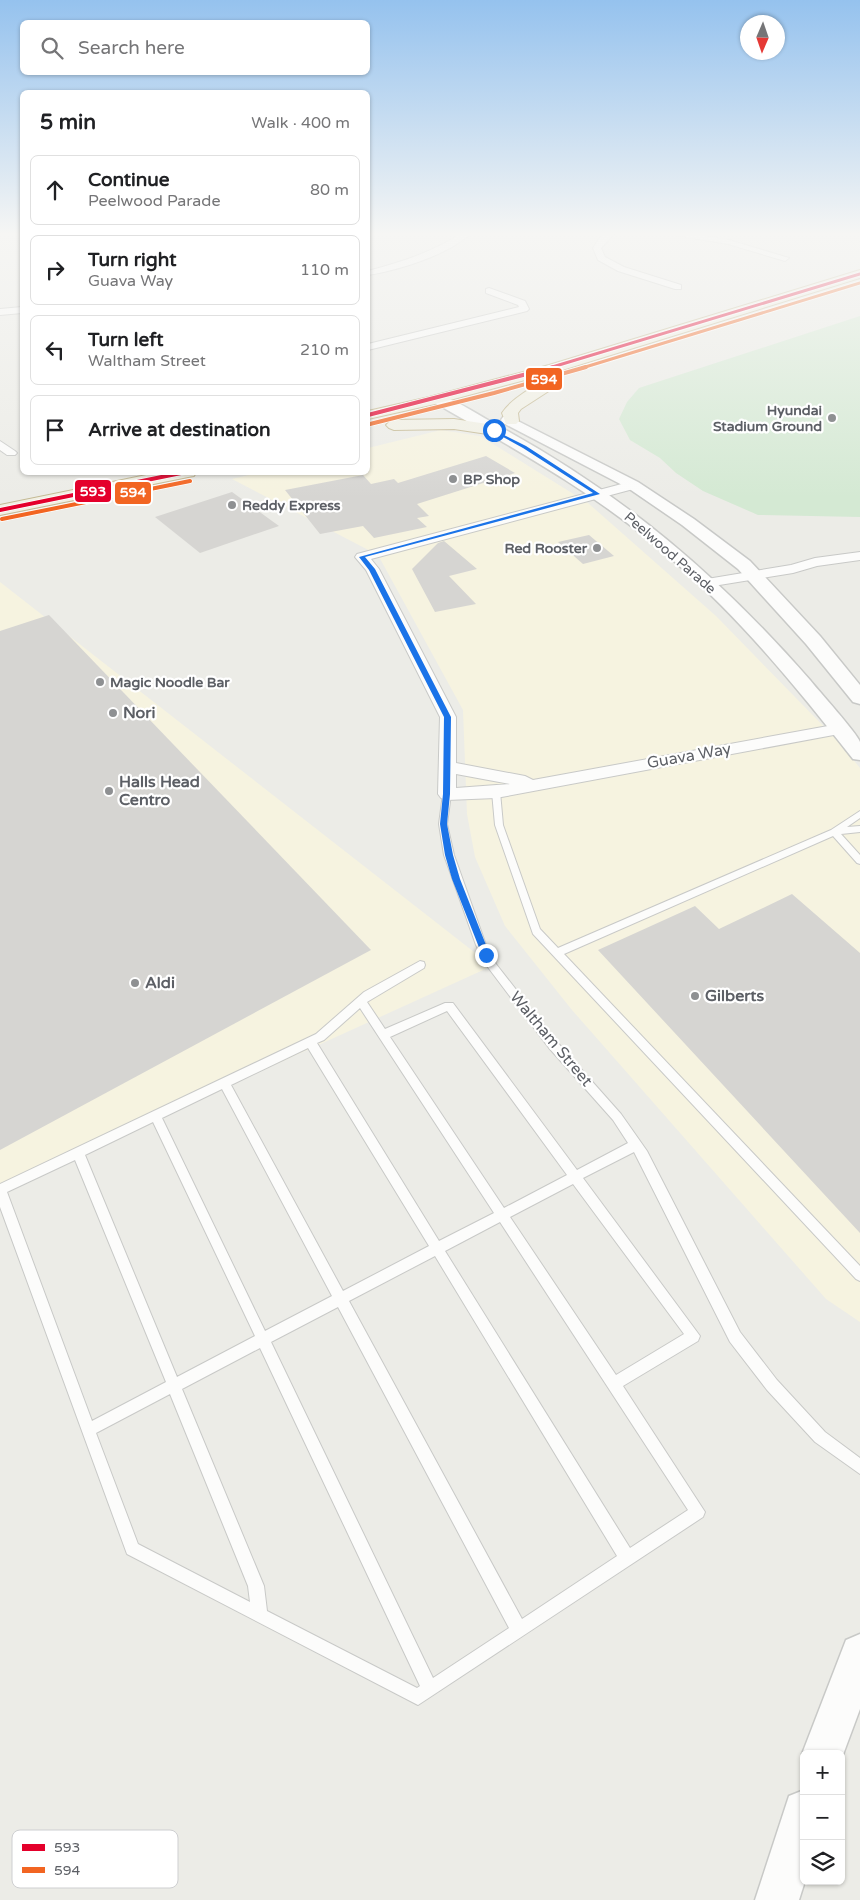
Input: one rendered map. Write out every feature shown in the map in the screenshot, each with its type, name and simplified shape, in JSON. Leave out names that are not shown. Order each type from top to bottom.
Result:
[{"type":"highway","points":[[370,431],[713,321]]},
{"type":"highway","points":[[476,404],[770,321]]},
{"type":"highway","points":[[511,421],[510,412],[514,407],[550,384]]},
{"type":"highway","points":[[370,416],[440,400]]},
{"type":"highway","points":[[394,425],[454,424],[494,430]]},
{"type":"highway","points":[[0,510],[173,475]]},
{"type":"street","points":[[370,347],[476,321]]},
{"type":"street","name":"Peelwood Parade","points":[[440,400],[476,404],[511,421],[632,485],[688,522],[749,570],[813,640],[860,698]]},
{"type":"street","name":"Peelwood Parade","points":[[458,402],[494,430],[525,447],[598,494],[652,534],[702,578],[770,648],[860,754]]},
{"type":"street","points":[[0,444],[11,453]]},
{"type":"street","points":[[598,494],[632,485]]},
{"type":"street","name":"Waltham Street","points":[[447,794],[448,717],[372,569],[362,557],[598,494]]},
{"type":"street","points":[[702,578],[749,570],[793,569],[815,562],[860,556]]},
{"type":"street","name":"Guava Way","points":[[447,794],[496,792],[839,729]]},
{"type":"street","name":"Guava Way","points":[[447,767],[539,783]]},
{"type":"street","points":[[824,1750],[860,1654]]},
{"type":"street","points":[[778,1900],[800,1825]]},
{"type":"lane","points":[[496,792],[499,825],[536,931],[860,1275]]},
{"type":"lane","name":"Waltham Street","points":[[447,794],[443,824],[449,855],[481,945],[492,966],[553,1045],[617,1117],[636,1145],[735,1337],[772,1385],[820,1437],[860,1467]]},
{"type":"lane","points":[[557,953],[834,832],[860,814]]},
{"type":"lane","points":[[834,832],[860,828]]},
{"type":"lane","points":[[834,832],[860,860]]},
{"type":"lane","points":[[361,1002],[698,1512],[418,1697],[132,1550],[0,1190],[320,1037],[368,995],[420,964]]},
{"type":"lane","points":[[383,1035],[449,1006],[693,1336],[614,1384]]},
{"type":"lane","points":[[310,1042],[627,1558]]},
{"type":"lane","points":[[224,1083],[519,1630]]},
{"type":"lane","points":[[156,1116],[430,1689]]},
{"type":"lane","points":[[88,1430],[636,1145]]},
{"type":"lane","points":[[78,1153],[256,1586],[260,1616]]},
{"type":"shaded area","points":[[441,430],[480,436],[588,503],[716,616],[838,741],[860,768],[860,1322],[826,1299],[572,1010],[505,926],[475,857],[467,814],[463,710],[378,555],[232,479],[249,475],[370,475],[370,448]]},
{"type":"shaded area","name":"Halls Head Centro","points":[[0,582],[492,966],[0,1190]]},
{"type":"green space","points":[[846,321],[860,321],[860,517],[758,515],[703,491],[676,473],[660,458],[630,440],[619,419],[627,402],[639,388]]},
{"type":"building","points":[[486,456],[515,473],[417,504],[429,516],[417,518],[427,527],[374,538],[363,526],[320,534],[285,490],[363,475],[371,484],[394,479],[398,483]]},
{"type":"building","points":[[232,492],[279,526],[200,553],[155,517]]},
{"type":"building","points":[[589,535],[614,556],[583,564],[558,542]]},
{"type":"building","points":[[444,541],[477,569],[449,576],[476,604],[435,612],[412,569],[438,543]]},
{"type":"building","name":"Halls Head Centro","points":[[49,615],[371,950],[0,1150],[0,631]]},
{"type":"building","points":[[792,894],[860,953],[860,1233],[598,950],[695,906],[719,929]]},
{"type":"transit line","name":"593","points":[[370,415],[554,367],[710,321]]},
{"type":"transit line","name":"594","points":[[370,424],[555,376],[740,321]]},
{"type":"transit line","name":"593","points":[[0,510],[171,475]]},
{"type":"transit line","name":"594","points":[[2,519],[190,481]]},
{"type":"place","name":"Hyundai Stadium Ground","points":[[832,418]]},
{"type":"place","name":"BP Shop","points":[[453,479]]},
{"type":"place","name":"Reddy Express","points":[[232,505]]},
{"type":"place","name":"Red Rooster","points":[[597,548]]},
{"type":"place","name":"Magic Noodle Bar","points":[[100,682]]},
{"type":"place","name":"Nori","points":[[113,713]]},
{"type":"place","name":"Halls Head Centro","points":[[109,791]]},
{"type":"place","name":"Aldi","points":[[135,983]]},
{"type":"place","name":"Gilberts","points":[[695,996]]},
{"type":"route","points":[[486,955],[456,879],[443,824],[447,794],[448,717],[372,569],[362,557],[598,494],[525,447],[494,430]]}]
